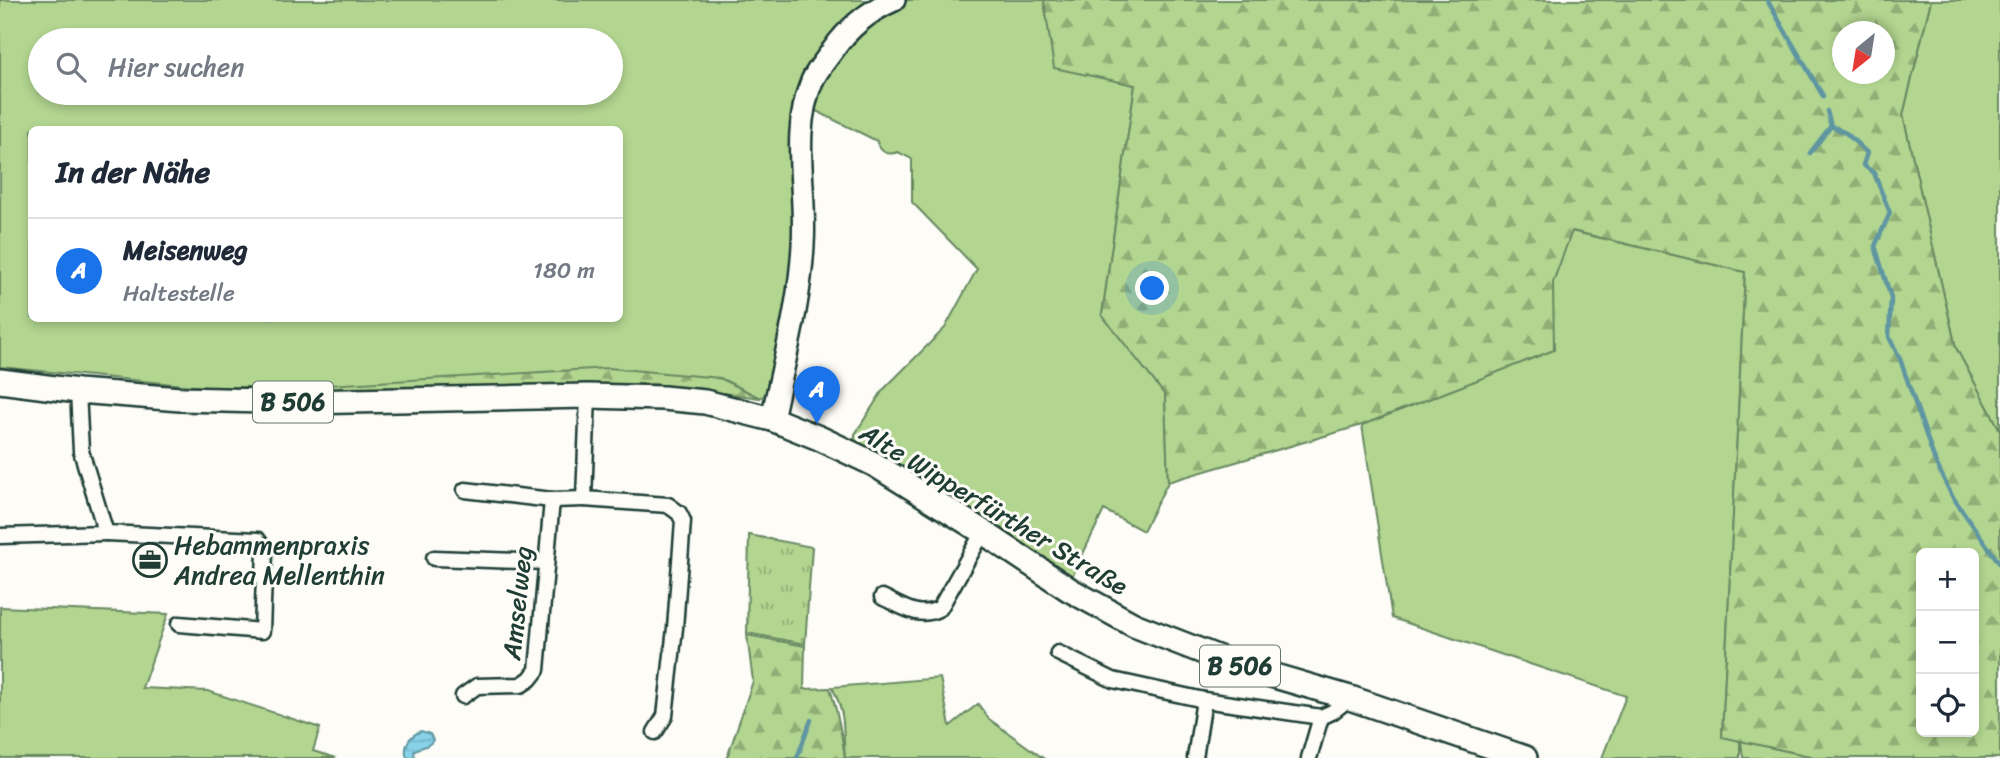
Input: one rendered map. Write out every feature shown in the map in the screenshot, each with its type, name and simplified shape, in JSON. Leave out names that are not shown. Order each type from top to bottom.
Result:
[{"type":"main road","name":"Alte Wipperfürther Straße","points":[[0,381],[180,400],[304,402],[588,396],[705,402],[772,419],[874,464],[1070,590],[1134,625],[1237,665],[1350,698],[1524,758]]},
{"type":"street","points":[[772,419],[799,289],[804,243],[799,155],[804,107],[813,78],[844,35],[875,8],[894,0]]},
{"type":"street","points":[[78,391],[81,451],[106,533]]},
{"type":"street","points":[[584,499],[588,396]]},
{"type":"street","points":[[465,490],[552,500],[584,499],[668,505],[679,513],[682,521],[675,628],[665,716],[655,732]]},
{"type":"street","name":"Amselweg","points":[[463,696],[477,686],[521,685],[537,670],[552,500]]},
{"type":"street","points":[[0,536],[106,533],[258,540],[265,550],[262,631],[179,624]]},
{"type":"street","points":[[882,597],[917,613],[930,614],[940,608],[982,533]]},
{"type":"street","points":[[433,558],[546,562]]},
{"type":"street","points":[[1058,653],[1113,680],[1204,700],[1321,717],[1350,698]]},
{"type":"street","points":[[1195,758],[1204,700]]},
{"type":"street","points":[[1308,758],[1321,717]]},
{"type":"green space","points":[[0,0],[882,0],[807,75],[798,241],[771,391],[760,398],[720,378],[214,388],[0,367]]},
{"type":"green space","points":[[908,0],[1044,0],[1055,68],[1135,85],[1102,315],[1165,395],[1168,482],[1143,531],[1104,510],[1070,581],[854,446],[855,434],[883,390],[945,328],[977,269],[912,202],[912,159],[898,152],[884,152],[877,141],[808,107],[818,81],[878,13]]},
{"type":"green space","points":[[1044,0],[1931,0],[1903,115],[1956,348],[2000,430],[2000,758],[1819,758],[1722,737],[1745,272],[1572,231],[1553,282],[1554,350],[1362,425],[1168,482],[1165,395],[1102,315],[1135,85],[1054,68]]},
{"type":"green space","points":[[1931,0],[2000,0],[2000,430],[1956,348],[1903,115]]},
{"type":"green space","points":[[1571,231],[1745,272],[1722,736],[1740,741],[1740,758],[1602,758],[1626,696],[1392,618],[1362,425],[1553,350],[1553,282]]},
{"type":"green space","points":[[609,368],[720,378],[760,398],[654,384],[288,393],[214,388],[295,387]]},
{"type":"green space","points":[[749,535],[812,547],[805,644],[747,633]]},
{"type":"green space","points":[[0,607],[168,614],[142,688],[208,691],[320,728],[313,751],[336,758],[0,758]]},
{"type":"green space","points":[[747,635],[805,646],[804,689],[830,688],[845,758],[727,758],[753,681]]},
{"type":"green space","points":[[940,678],[950,726],[978,704],[989,719],[1043,758],[845,758],[842,714],[832,687]]},
{"type":"green space","points":[[1741,741],[1819,758],[1743,758]]},
{"type":"water","points":[[421,731],[430,734],[433,740],[414,752],[415,758],[407,758],[408,742]]},
{"type":"waterway","points":[[1767,0],[1823,96]]},
{"type":"waterway","points":[[1827,111],[1831,126],[1846,133],[1867,153],[1863,165],[1874,173],[1890,213],[1875,246],[1891,298],[1889,337],[1900,359],[1935,461],[1952,496],[2000,564]]},
{"type":"waterway","points":[[1810,153],[1831,126]]},
{"type":"waterway","points":[[797,758],[811,720]]},
{"type":"place","name":"Meisenweg","points":[[817,424]]},
{"type":"place","name":"Hebammenpraxis Andrea Mellenthin","points":[[150,560]]}]
